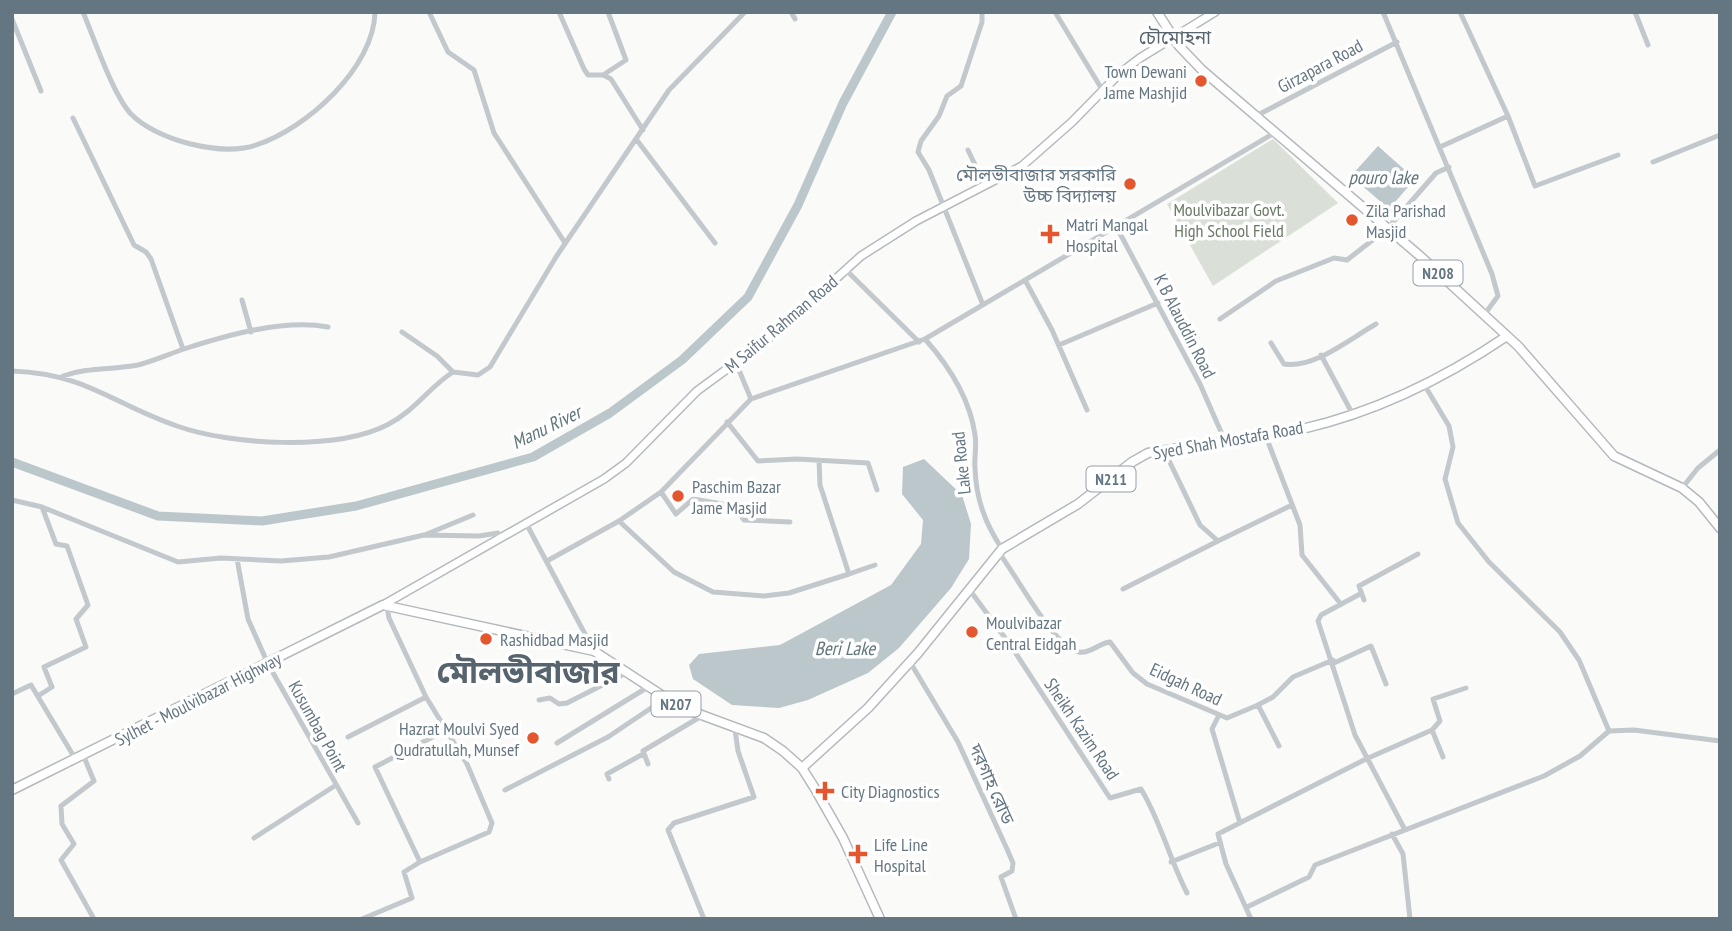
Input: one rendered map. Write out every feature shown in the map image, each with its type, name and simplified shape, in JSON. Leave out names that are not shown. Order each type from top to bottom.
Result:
[{"type":"highway","name":"N208","points":[[1157,12],[1202,70],[1388,228],[1507,336],[1614,456],[1682,488],[1699,502],[1720,528]]},
{"type":"highway","name":"Syed Shah Mostafa Road","points":[[802,768],[868,708],[910,662],[1001,551],[1078,503],[1132,462],[1149,453],[1303,428],[1352,412],[1425,386],[1507,336]]},
{"type":"highway","name":"N207","points":[[385,606],[594,651],[666,698],[701,716],[764,738],[802,768],[842,838],[880,919]]},
{"type":"highway","name":"Sylhet - Moulvibazar Highway","points":[[12,790],[385,606]]},
{"type":"main road","name":"M Saifur Rahman Road","points":[[385,606],[625,463],[697,391],[776,333],[861,256],[943,207],[1021,166],[1140,58],[1215,12]]},
{"type":"street","points":[[83,12],[108,72],[130,114],[168,138],[214,148],[255,146],[317,112],[358,64],[375,22],[376,12]]},
{"type":"street","points":[[429,12],[448,52],[474,71],[494,133],[565,243]]},
{"type":"street","points":[[559,12],[584,69],[594,76],[603,75],[626,61],[608,12]]},
{"type":"street","points":[[402,332],[437,356],[453,372],[478,375],[490,367],[514,321],[669,90],[738,15],[745,12]]},
{"type":"street","points":[[791,12],[795,19]]},
{"type":"street","points":[[982,12],[982,22],[961,86],[947,96],[939,116],[921,141],[918,152],[983,305]]},
{"type":"street","points":[[1055,12],[1103,91]]},
{"type":"street","points":[[1383,12],[1449,167],[1497,290],[1495,303],[1484,315]]},
{"type":"street","points":[[1460,12],[1508,116],[1535,186],[1618,155]]},
{"type":"street","points":[[1635,12],[1648,45]]},
{"type":"street","points":[[12,19],[41,91]]},
{"type":"street","name":"Girzapara Road","points":[[1256,116],[1396,42]]},
{"type":"street","points":[[603,75],[611,79],[643,130]]},
{"type":"street","points":[[1440,147],[1508,116]]},
{"type":"street","points":[[73,118],[134,245],[146,252],[151,260],[183,349]]},
{"type":"street","points":[[547,561],[619,521],[661,492],[751,399],[922,341],[1276,132]]},
{"type":"street","points":[[1653,162],[1720,135]]},
{"type":"street","points":[[636,139],[715,243]]},
{"type":"street","points":[[968,150],[985,186]]},
{"type":"street","points":[[1220,319],[1276,281],[1334,258],[1347,260],[1388,228],[1436,173],[1449,167]]},
{"type":"street","name":"K B Alauddin Road","points":[[1116,226],[1225,441]]},
{"type":"street","name":"Lake Road","points":[[846,270],[952,373],[964,399],[975,435],[975,468],[980,505],[986,525],[1001,551]]},
{"type":"street","points":[[1025,280],[1059,345],[1087,410]]},
{"type":"street","points":[[242,300],[251,332]]},
{"type":"street","points":[[1059,345],[1157,303]]},
{"type":"street","points":[[63,376],[78,370],[134,365],[183,349],[281,324],[303,322],[328,327]]},
{"type":"street","points":[[1271,342],[1284,364],[1301,363],[1321,355],[1376,324]]},
{"type":"street","points":[[1321,355],[1352,412]]},
{"type":"street","points":[[736,363],[751,399]]},
{"type":"street","points":[[12,371],[63,376],[178,427],[233,438],[314,442],[345,440],[384,427],[410,412],[453,372]]},
{"type":"street","points":[[1425,386],[1449,426],[1453,447],[1446,480],[1458,523],[1489,562],[1560,632],[1579,660],[1609,731]]},
{"type":"street","points":[[727,422],[758,461],[819,460],[867,463],[877,490]]},
{"type":"street","points":[[1265,434],[1300,525],[1302,555],[1340,603]]},
{"type":"street","points":[[1164,450],[1200,525],[1218,541]]},
{"type":"street","points":[[1682,488],[1698,468],[1720,450]]},
{"type":"street","points":[[819,460],[820,485],[849,574]]},
{"type":"street","points":[[661,492],[676,514],[693,499],[722,504],[737,512],[744,520],[790,522]]},
{"type":"street","points":[[12,500],[43,507],[178,562],[237,559],[281,561],[329,557],[424,535],[473,515]]},
{"type":"street","points":[[1123,589],[1292,505]]},
{"type":"street","points":[[38,696],[52,687],[44,667],[86,647],[76,619],[88,606],[67,546],[56,544],[43,507]]},
{"type":"street","points":[[619,521],[674,572],[713,592],[764,596],[789,593],[874,565]]},
{"type":"street","points":[[526,523],[594,651]]},
{"type":"street","points":[[424,535],[479,536],[498,533],[500,538]]},
{"type":"street","name":"Eidgah Road","points":[[1001,551],[1038,612],[1072,649],[1084,652],[1110,642],[1133,673],[1147,684],[1219,715],[1230,718],[1272,697],[1293,677],[1371,646],[1386,684]]},
{"type":"street","points":[[1364,600],[1358,589],[1361,584],[1418,554]]},
{"type":"street","name":"Kusumbag Point","points":[[237,559],[248,620],[268,664],[359,823]]},
{"type":"street","name":"Sheikh Kazim Road","points":[[969,589],[1011,646],[1110,798],[1141,789],[1166,837],[1171,862],[1187,893]]},
{"type":"street","points":[[1360,594],[1318,617],[1355,735],[1404,828]]},
{"type":"street","points":[[362,919],[412,898],[404,872],[489,832],[491,828],[485,805],[467,764],[426,697],[388,618],[385,606]]},
{"type":"street","name":"দরগাহ রোড","points":[[910,662],[958,742],[1010,856],[1012,871],[1001,877],[1016,919]]},
{"type":"street","points":[[538,700],[550,698],[559,704],[568,703],[626,673]]},
{"type":"street","points":[[12,694],[31,685],[94,781],[61,806],[62,824],[74,844],[61,860],[94,919]]},
{"type":"street","points":[[557,743],[648,687]]},
{"type":"street","points":[[1251,919],[1218,835],[1366,759],[1432,730],[1440,720],[1433,699],[1466,688]]},
{"type":"street","points":[[348,737],[426,697]]},
{"type":"street","points":[[505,790],[576,756],[666,698]]},
{"type":"street","points":[[1258,705],[1279,746]]},
{"type":"street","points":[[1219,715],[1212,729],[1240,823]]},
{"type":"street","points":[[609,779],[607,774],[701,716]]},
{"type":"street","points":[[421,862],[375,767],[446,730]]},
{"type":"street","points":[[701,918],[668,830],[674,823],[754,797],[738,751],[735,730]]},
{"type":"street","points":[[1432,730],[1443,757]]},
{"type":"street","points":[[1247,907],[1309,877],[1315,865],[1404,828],[1544,776],[1580,756],[1609,731],[1633,730],[1720,741]]},
{"type":"street","points":[[643,754],[648,764]]},
{"type":"street","points":[[254,838],[335,785]]},
{"type":"street","points":[[1392,834],[1404,857],[1410,919]]},
{"type":"street","points":[[1171,862],[1219,843]]},
{"type":"green space","name":"Moulvibazar Govt. High School Field","points":[[1273,139],[1338,203],[1213,286],[1167,204]]},
{"type":"water","name":"pouro lake","points":[[1378,146],[1415,179],[1389,209],[1351,176]]},
{"type":"water","name":"Beri Lake","points":[[924,459],[962,495],[971,524],[969,559],[951,588],[899,648],[868,673],[808,700],[779,708],[732,705],[693,679],[689,665],[699,654],[780,645],[891,585],[921,544],[923,520],[902,494],[903,467]]},
{"type":"waterway","name":"Manu River","points":[[12,462],[158,516],[262,521],[356,506],[533,457],[610,413],[682,360],[748,297],[798,205],[843,103],[892,12]]},
{"type":"place","name":"Town Dewani Jame Mashjid","points":[[1201,81]]},
{"type":"place","name":"মৌলভীবাজার সরকারি উচ্চ বিদ্যালয়","points":[[1130,184]]},
{"type":"place","name":"Zila Parishad Masjid","points":[[1352,220]]},
{"type":"place","name":"Matri Mangal Hospital","points":[[1050,234]]},
{"type":"place","name":"Paschim Bazar Jame Masjid","points":[[678,496]]},
{"type":"place","name":"Moulvibazar Central Eidgah","points":[[972,632]]},
{"type":"place","name":"Rashidbad Masjid","points":[[486,639]]},
{"type":"place","name":"Hazrat Moulvi Syed Qudratullah, Munsef","points":[[533,738]]},
{"type":"place","name":"City Diagnostics","points":[[825,791]]},
{"type":"place","name":"Life Line Hospital","points":[[858,854]]},
{"type":"district","name":"চৌমোহনা","points":[[1175,37]]},
{"type":"district","name":"মৌলভীবাজার","points":[[528,671]]}]
